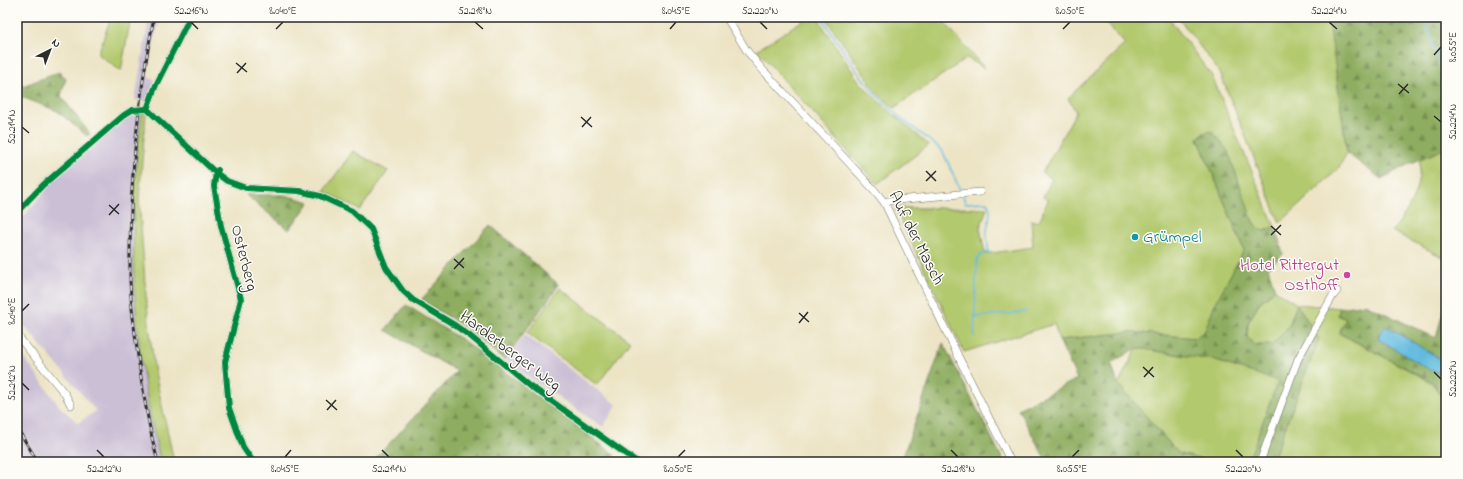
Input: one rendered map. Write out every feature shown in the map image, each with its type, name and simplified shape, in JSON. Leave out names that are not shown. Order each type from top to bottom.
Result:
[{"type":"street","points":[[17,212],[43,185],[124,115],[132,110],[147,109],[156,85],[190,17]]},
{"type":"street","name":"Auf der Masch","points":[[726,17],[747,51],[761,68],[884,202],[1011,462]]},
{"type":"street","name":"Harderberger Weg","points":[[147,109],[216,173],[227,181],[246,188],[298,191],[320,196],[352,211],[371,229],[386,267],[402,291],[413,300],[470,336],[529,385],[637,462]]},
{"type":"street","name":"Osterberg","points":[[216,173],[214,186],[221,226],[241,299],[225,362],[229,408],[243,447],[253,462]]},
{"type":"street","points":[[884,202],[980,192]]},
{"type":"street","points":[[1260,462],[1284,393],[1298,359],[1332,297],[1337,292]]},
{"type":"street","points":[[17,335],[65,394],[71,405]]},
{"type":"shaded area","points":[[149,17],[160,17],[146,76],[155,80],[148,99],[145,101],[135,100]]},
{"type":"shaded area","points":[[137,112],[142,112],[136,170],[134,223],[134,278],[137,327],[144,377],[161,462],[18,462],[17,348],[60,407],[78,423],[96,411],[17,317],[17,225],[53,181],[125,120]]},
{"type":"shaded area","points":[[525,335],[617,405],[603,427],[505,359]]},
{"type":"green space","points":[[111,17],[131,17],[121,71],[98,54]]},
{"type":"green space","points":[[808,17],[817,17],[858,80],[878,101],[929,145],[877,184],[757,50]]},
{"type":"green space","points":[[825,17],[940,17],[984,68],[967,58],[894,108],[877,93]]},
{"type":"green space","points":[[1101,17],[1168,17],[1212,76],[1275,227],[1265,231],[1258,229],[1198,138],[1244,250],[1214,306],[1205,331],[1195,338],[1130,332],[1059,340],[1054,324],[964,352],[895,208],[987,208],[980,228],[985,254],[1033,247],[1031,220],[1039,222],[1048,200],[1043,197],[1052,179],[1042,173],[1076,112],[1068,98],[1125,44]]},
{"type":"green space","points":[[1178,17],[1324,17],[1330,27],[1347,153],[1338,169],[1280,223],[1220,73]]},
{"type":"green space","points":[[1324,17],[1446,17],[1446,148],[1409,164],[1381,179],[1347,153],[1330,28]]},
{"type":"green space","points":[[59,72],[66,78],[61,96],[90,134],[87,136],[57,111],[17,95],[17,78],[23,86]]},
{"type":"green space","points":[[142,112],[146,113],[139,198],[146,296],[154,368],[174,462],[161,462],[152,426],[140,353],[136,317],[133,243],[134,206],[136,162]]},
{"type":"green space","points":[[1212,131],[1228,151],[1253,222],[1259,229],[1265,231],[1275,227],[1283,254],[1268,268],[1275,290],[1259,303],[1248,323],[1247,337],[1254,345],[1272,345],[1289,326],[1297,304],[1319,339],[1272,462],[1248,462],[1278,381],[1213,360],[1137,348],[1111,363],[1118,384],[1178,453],[1209,462],[1047,462],[1018,409],[1077,379],[1059,340],[1130,332],[1195,338],[1205,331],[1214,306],[1244,250],[1198,138],[1203,133]]},
{"type":"green space","points":[[1446,148],[1446,259],[1392,231],[1399,223],[1413,198],[1420,170],[1420,159]]},
{"type":"green space","points":[[353,151],[388,171],[360,210],[324,191]]},
{"type":"green space","points":[[246,195],[284,195],[310,202],[289,230]]},
{"type":"green space","points":[[490,225],[559,285],[504,360],[470,330],[421,300]]},
{"type":"green space","points":[[560,288],[630,341],[597,385],[527,333]]},
{"type":"green space","points":[[1275,290],[1297,304],[1289,326],[1271,346],[1254,345],[1247,337],[1248,323],[1259,303]]},
{"type":"green space","points":[[1446,301],[1446,402],[1431,381],[1339,333],[1346,319],[1338,315],[1340,308],[1365,304],[1436,338]]},
{"type":"green space","points":[[1297,304],[1340,308],[1338,315],[1346,319],[1339,333],[1431,382],[1446,402],[1446,462],[1272,462],[1300,388],[1278,381],[1248,462],[1209,462],[1178,453],[1118,384],[1137,348],[1213,360],[1300,387]]},
{"type":"green space","points":[[406,305],[464,341],[615,455],[610,462],[372,462],[457,371],[385,330]]},
{"type":"green space","points":[[943,343],[1004,462],[901,462]]},
{"type":"water","points":[[1386,326],[1439,358],[1442,363],[1442,369],[1438,372],[1430,370],[1378,339],[1380,332]]},
{"type":"waterway","points":[[821,17],[857,71],[876,95],[903,120],[943,152],[961,192]]},
{"type":"waterway","points":[[1425,17],[1435,52],[1446,81]]},
{"type":"waterway","points":[[963,195],[965,203],[987,202],[990,209],[987,234],[989,252],[982,254],[977,259],[974,336]]},
{"type":"waterway","points":[[975,317],[1027,312]]},
{"type":"railway","points":[[154,17],[143,81],[135,146],[131,211],[130,276],[132,312],[141,377],[148,420],[158,462]]},
{"type":"railway","points":[[17,428],[38,462]]},
{"type":"cycle path","points":[[147,109],[156,85],[190,17]]},
{"type":"cycle path","points":[[17,212],[43,185],[124,115],[132,110],[147,109],[216,173],[227,181],[246,188],[299,191],[320,196],[352,211],[371,229],[386,267],[403,291],[413,300],[470,336],[529,385],[637,462]]},
{"type":"cycle path","points":[[218,170],[216,173],[214,186],[221,226],[241,299],[225,362],[229,408],[243,447],[253,462]]},
{"type":"place","name":"Grümpel","points":[[1135,237]]},
{"type":"place","name":"Hotel Rittergut Osthoff","points":[[1347,275]]}]
